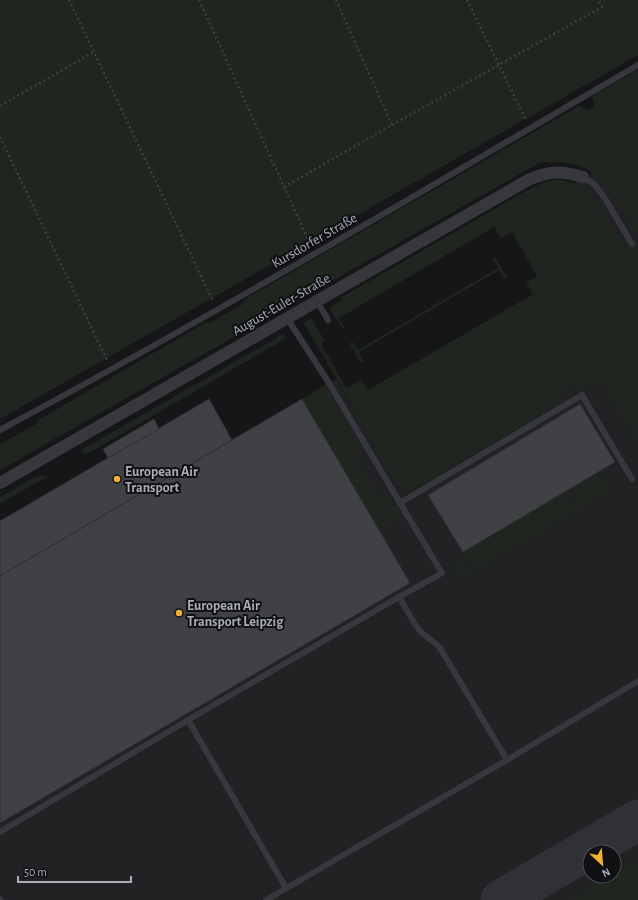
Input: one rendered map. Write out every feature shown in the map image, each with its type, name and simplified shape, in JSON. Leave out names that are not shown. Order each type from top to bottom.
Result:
[{"type":"street","name":"August-Euler-Straße","points":[[0,483],[528,180],[544,174],[557,172],[571,173],[582,177]]},
{"type":"lane","name":"Kursdorfer Straße","points":[[0,430],[112,370],[638,66]]},
{"type":"lane","points":[[582,177],[595,185],[604,197],[632,244]]},
{"type":"lane","points":[[317,301],[328,320]]},
{"type":"lane","points":[[0,832],[188,720],[442,573],[329,383],[287,318]]},
{"type":"lane","points":[[400,503],[582,395],[632,479]]},
{"type":"lane","points":[[400,597],[418,628],[440,648],[506,760]]},
{"type":"lane","points":[[266,900],[638,681]]},
{"type":"lane","points":[[188,720],[286,888]]},
{"type":"path","points":[[69,0],[217,310]]},
{"type":"path","points":[[199,0],[315,254]]},
{"type":"path","points":[[336,0],[392,125]]},
{"type":"path","points":[[467,0],[530,128]]},
{"type":"path","points":[[284,187],[602,7],[598,0]]},
{"type":"path","points":[[0,106],[94,52]]},
{"type":"path","points":[[0,137],[112,370]]},
{"type":"shaded area","points":[[0,0],[638,0],[638,55],[0,419]]},
{"type":"shaded area","points":[[638,70],[638,236],[611,192],[601,180],[590,171],[576,165],[559,162],[539,163],[0,470],[0,444],[33,426],[40,419],[205,323],[212,322],[243,304],[245,299],[579,106],[588,110],[595,107],[592,96]]},
{"type":"shaded area","points":[[616,159],[638,197],[638,900],[0,900],[0,521],[209,399],[232,440],[336,379],[355,411],[552,300],[514,217]]},
{"type":"shaded area","points":[[552,180],[571,182],[578,185],[590,194],[625,248],[638,241],[638,444],[601,380],[579,392],[575,385],[556,396],[560,403],[412,490],[400,488],[304,323],[311,318],[325,341],[321,344],[346,388],[361,380],[368,390],[533,294],[526,282],[537,276],[512,232],[501,238],[494,227],[339,318],[345,329],[342,328],[329,308],[341,301],[340,298],[531,188]]},
{"type":"shaded area","points":[[495,257],[507,277],[505,280],[499,270],[359,352],[364,362],[360,362],[350,344],[352,341],[358,350],[498,268],[493,258]]},
{"type":"shaded area","points":[[283,334],[285,339],[101,446],[86,454],[82,454],[81,450]]},
{"type":"shaded area","points":[[324,386],[359,445],[356,455],[379,494],[390,498],[401,517],[379,530],[302,399]]},
{"type":"shaded area","points":[[601,470],[612,490],[461,579],[452,563],[459,559],[464,568],[472,564],[465,551],[565,491],[573,505],[581,500],[573,487]]},
{"type":"shaded area","points":[[48,476],[0,504],[0,497],[35,477]]},
{"type":"shaded area","points":[[638,860],[638,900],[569,900],[596,884],[622,884],[622,869]]},
{"type":"building","name":"European Air Transport","points":[[209,399],[232,440],[0,576],[0,521]]},
{"type":"building","name":"European Air Transport Leipzig","points":[[302,399],[410,583],[0,823],[0,576]]},
{"type":"building","points":[[580,404],[615,462],[463,552],[428,495]]},
{"type":"building","points":[[154,419],[159,429],[108,458],[103,449]]},
{"type":"taxiway","points":[[501,900],[638,820]]},
{"type":"place","name":"European Air Transport","points":[[117,479]]},
{"type":"place","name":"European Air Transport Leipzig","points":[[179,613]]}]
